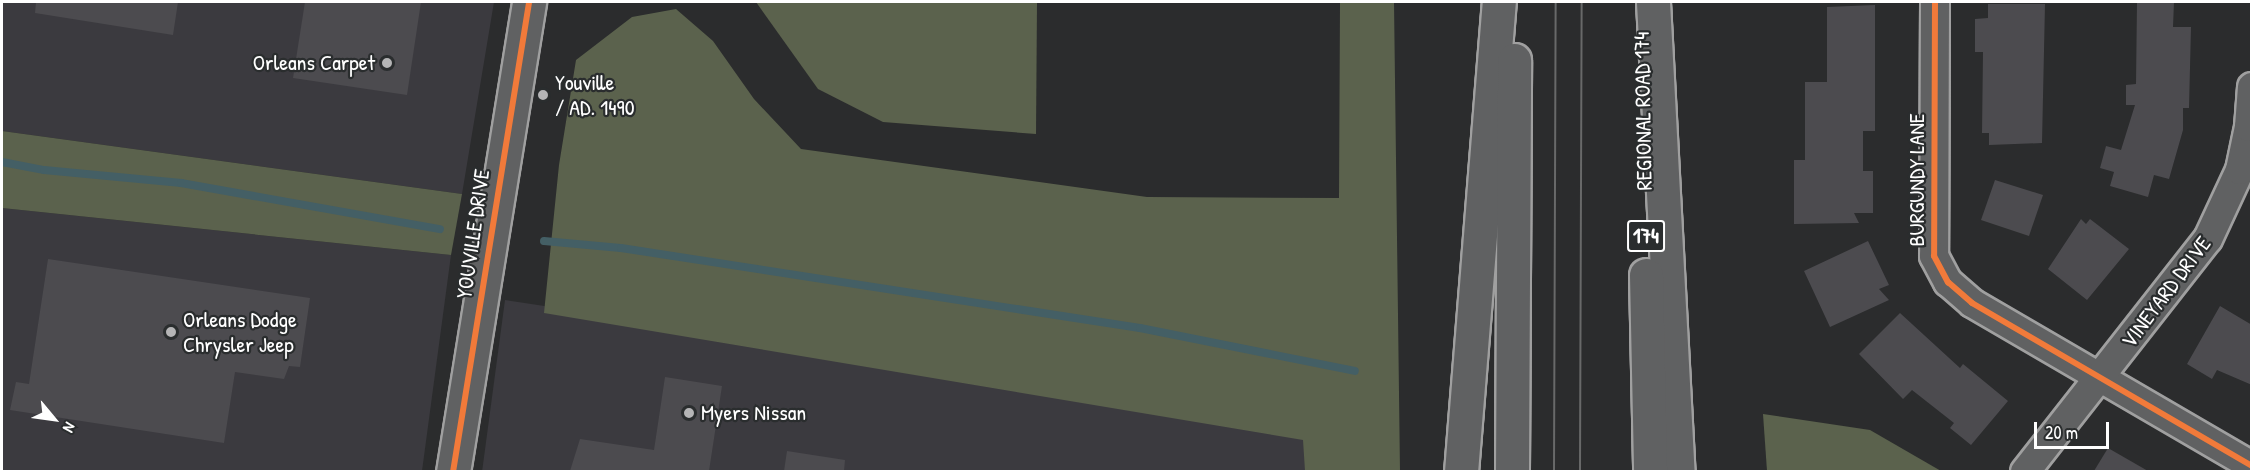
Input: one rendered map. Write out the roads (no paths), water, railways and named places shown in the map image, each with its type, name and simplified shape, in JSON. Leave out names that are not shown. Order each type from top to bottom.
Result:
[{"type":"main road","name":"YOUVILLE DRIVE","points":[[453,471],[529,2]]},
{"type":"main road","points":[[1461,471],[1498,2]]},
{"type":"main road","points":[[1512,471],[1514,2]]},
{"type":"main road","name":"REGIONAL ROAD 174","points":[[1641,2],[1650,471]]},
{"type":"main road","points":[[1653,2],[1678,471]]},
{"type":"street","name":"BURGUNDY LANE","points":[[1935,2],[1934,256],[1940,270],[1959,294],[2252,466]]},
{"type":"street","name":"VINEYARD DRIVE","points":[[2025,471],[2208,239],[2240,170],[2249,127],[2252,87]]},
{"type":"waterway","points":[[2,162],[44,170],[181,183],[440,229]]},
{"type":"waterway","points":[[544,241],[621,248],[1140,328],[1355,371]]},
{"type":"tram line","points":[[1554,472],[1556,2]]},
{"type":"tram line","points":[[1580,472],[1582,2]]},
{"type":"place","name":"Orleans Carpet","points":[[387,63]]},
{"type":"place","name":"Youville / AD. 1490","points":[[543,95]]},
{"type":"place","name":"Orleans Dodge Chrysler Jeep","points":[[171,332]]},
{"type":"place","name":"Myers Nissan","points":[[689,413]]}]
